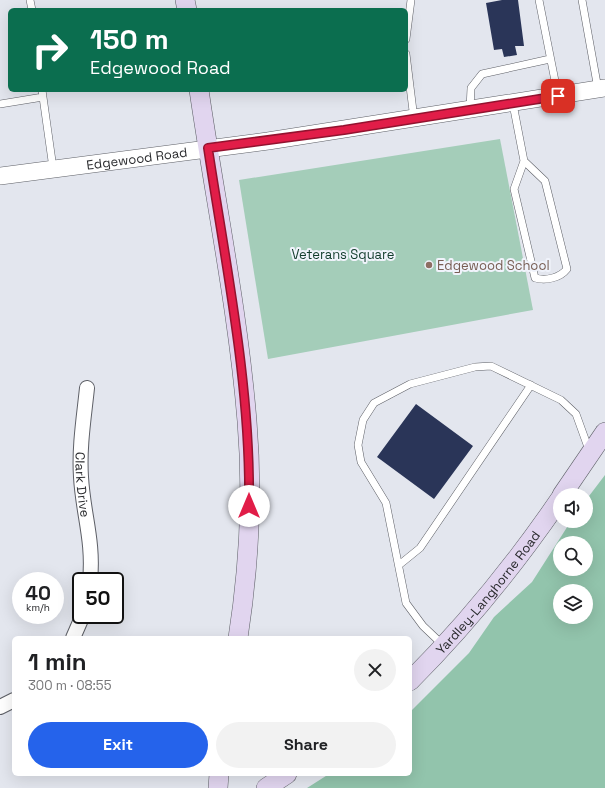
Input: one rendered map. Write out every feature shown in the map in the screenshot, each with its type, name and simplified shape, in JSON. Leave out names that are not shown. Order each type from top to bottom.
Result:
[{"type":"main road","points":[[199,92],[241,362],[247,423],[248,535],[238,636]]},
{"type":"main road","points":[[567,488],[605,432]]},
{"type":"main road","name":"Yardley-Langhorne Road","points":[[412,679],[445,646],[482,604],[519,558],[553,508]]},
{"type":"main road","points":[[218,788],[219,776]]},
{"type":"main road","points":[[266,788],[285,776]]},
{"type":"street","name":"Edgewood Road","points":[[0,176],[268,141],[513,104],[601,89]]},
{"type":"street","name":"Clark Drive","points":[[87,388],[80,457],[81,479],[90,534],[92,560],[91,572]]},
{"type":"street","points":[[74,636],[79,624]]},
{"type":"street","points":[[0,707],[12,701]]},
{"type":"lane","points":[[408,23],[411,0]]},
{"type":"lane","points":[[539,0],[558,96]]},
{"type":"lane","points":[[582,0],[601,89]]},
{"type":"lane","points":[[470,110],[471,88],[482,74],[550,59]]},
{"type":"lane","points":[[408,70],[414,119]]},
{"type":"lane","points":[[0,104],[43,94],[53,168]]},
{"type":"lane","points":[[513,104],[524,161],[514,189],[535,278],[543,280],[563,274],[567,269],[545,181],[524,161]]},
{"type":"lane","points":[[445,646],[423,626],[406,603],[386,503],[361,462],[358,445],[363,420],[374,403],[410,384],[475,367],[491,366],[561,400],[576,414],[590,454]]},
{"type":"lane","points":[[398,565],[420,548],[531,386]]},
{"type":"green space","name":"Veterans Square","points":[[500,139],[533,310],[268,359],[239,180]]},
{"type":"green space","points":[[605,475],[605,788],[307,788],[326,776],[412,776],[412,710],[469,653],[494,617],[532,582],[553,549],[553,576],[593,576],[593,536],[561,536],[567,528],[593,528],[593,491]]},
{"type":"building","points":[[502,0],[518,0],[524,46],[515,46],[517,55],[504,57],[502,49],[494,50],[486,3]]},
{"type":"building","points":[[416,404],[473,446],[434,499],[377,457]]},
{"type":"place","name":"Edgewood School","points":[[429,265]]},
{"type":"route","points":[[249,506],[247,423],[241,362],[208,148],[344,130],[558,96]]}]
